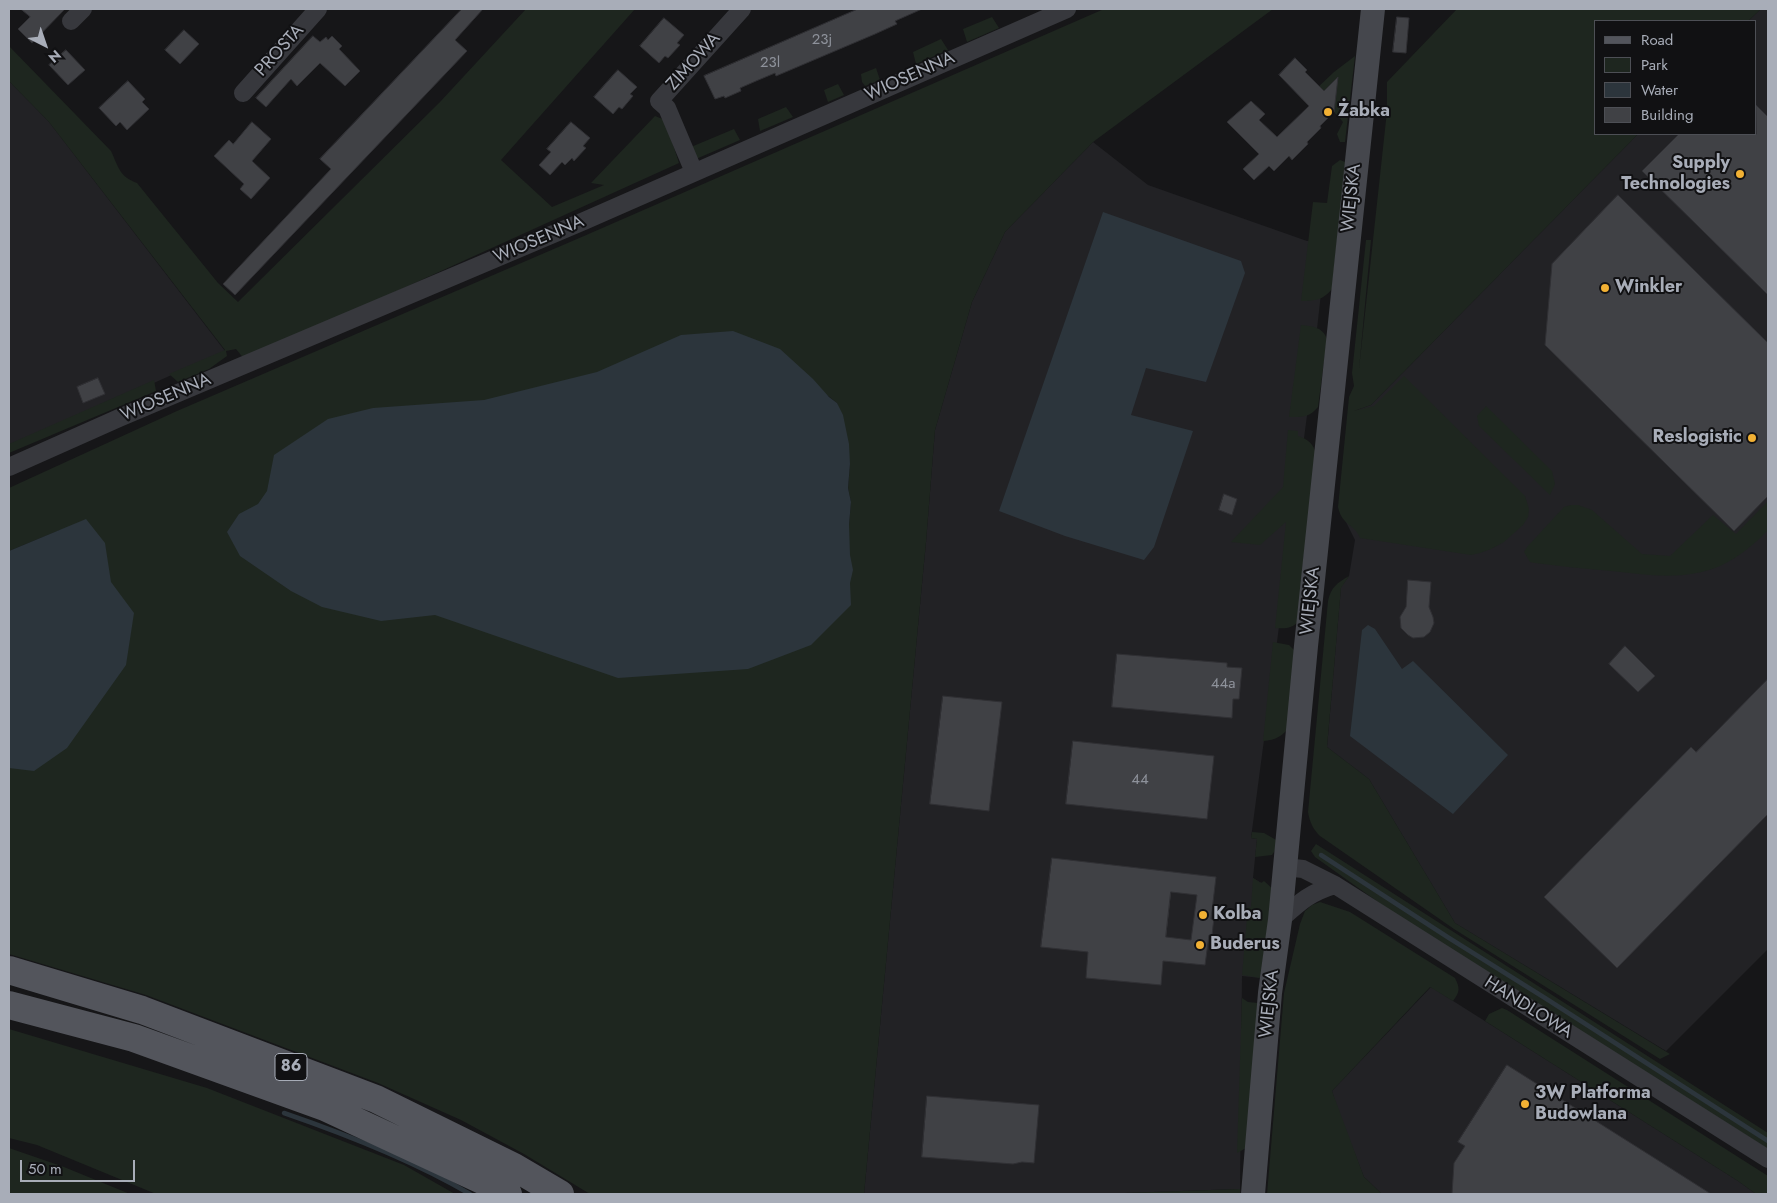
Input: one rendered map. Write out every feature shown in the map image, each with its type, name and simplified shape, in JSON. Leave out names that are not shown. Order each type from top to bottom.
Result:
[{"type":"main road","name":"86","points":[[9,970],[142,1010],[376,1099],[514,1167],[560,1194]]},
{"type":"main road","name":"86","points":[[9,1005],[134,1038],[325,1107],[497,1187],[508,1194]]},
{"type":"street","name":"PROSTA","points":[[243,93],[318,9]]},
{"type":"street","name":"ZIMOWA","points":[[694,172],[667,108],[659,101],[742,9]]},
{"type":"street","name":"WIOSENNA","points":[[9,467],[119,418],[584,221],[1067,9]]},
{"type":"street","name":"WIEJSKA","points":[[1253,1194],[1270,992],[1280,920],[1306,646],[1373,9]]},
{"type":"street","name":"HANDLOWA","points":[[1285,867],[1304,869],[1335,885],[1768,1159]]},
{"type":"street","points":[[1280,920],[1302,900],[1317,891],[1335,885]]},
{"type":"shaded area","points":[[1761,9],[1768,9],[1768,949],[1666,1051],[1455,923],[1369,779],[1327,747],[1341,587],[1349,576],[1355,540],[1343,516],[1354,411],[1371,405],[1637,135],[1757,135],[1757,20],[1749,20]]},
{"type":"shaded area","points":[[9,81],[49,122],[225,351],[9,448]]},
{"type":"shaded area","points":[[1093,142],[1148,185],[1307,241],[1327,241],[1308,408],[1251,838],[1257,839],[1253,878],[1270,888],[1261,978],[1242,976],[1240,1189],[1096,1194],[864,1194],[935,430],[972,302],[1005,232]]},
{"type":"shaded area","points":[[1431,987],[1756,1194],[1382,1194],[1364,1177],[1332,1091]]},
{"type":"green space","points":[[526,9],[635,9],[501,160],[552,207],[604,185],[591,183],[655,116],[665,120],[679,163],[245,360],[236,349],[226,351],[227,356],[209,369],[178,382],[169,374],[225,350],[49,122],[9,81],[9,46],[111,151],[123,174],[137,183],[218,283],[238,302],[440,102]]},
{"type":"green space","points":[[1104,9],[1273,9],[1093,142],[1005,232],[972,302],[935,430],[864,1194],[590,1194],[524,1154],[461,1120],[378,1083],[146,995],[9,954],[9,756],[60,530],[9,551],[9,488],[177,411]],"holes":[[[827,395],[837,403],[850,464],[848,488],[851,502],[849,525]]]},
{"type":"green space","points":[[1457,9],[1761,9],[1749,20],[1594,20],[1594,135],[1637,135],[1371,405],[1354,411],[1374,406],[1404,376],[1525,496],[1529,509],[1528,517],[1523,525],[1504,542],[1491,549],[1471,555],[1360,538],[1358,533],[1342,518],[1338,507],[1349,397],[1354,386],[1352,373],[1366,240],[1371,240],[1359,369],[1387,111],[1387,82]]},
{"type":"green space","points":[[992,17],[999,28],[967,42],[963,29]]},
{"type":"green space","points":[[941,39],[948,50],[916,64],[913,52]]},
{"type":"green space","points":[[1355,56],[1345,142],[1340,142],[1337,134],[1343,122],[1334,112],[1331,85],[1319,95],[1315,90]]},
{"type":"green space","points":[[876,68],[880,80],[865,86],[862,82],[861,74]]},
{"type":"green space","points":[[838,84],[844,95],[828,102],[824,90]]},
{"type":"green space","points":[[786,107],[793,117],[760,131],[758,119]]},
{"type":"green space","points":[[734,129],[740,140],[696,159],[691,147]]},
{"type":"green space","points":[[1340,160],[1345,162],[1332,289],[1325,296],[1318,299],[1301,301],[1313,202],[1327,203],[1332,166]]},
{"type":"green space","points":[[1301,325],[1320,330],[1327,339],[1318,407],[1308,415],[1289,417]]},
{"type":"green space","points":[[154,380],[156,391],[9,453],[9,444]]},
{"type":"green space","points":[[1486,406],[1552,471],[1555,484],[1550,495],[1479,426],[1477,416]]},
{"type":"green space","points":[[1288,430],[1298,431],[1298,436],[1310,442],[1316,455],[1302,571],[1302,614],[1298,622],[1292,627],[1275,628],[1286,522],[1260,545],[1231,542],[1283,487]]},
{"type":"green space","points":[[1768,501],[1768,530],[1763,535],[1734,559],[1707,571],[1693,574],[1666,576],[1535,563],[1530,562],[1524,552],[1564,507],[1571,505],[1578,505],[1592,510],[1642,554],[1670,556],[1713,515],[1736,534]]},
{"type":"green space","points":[[1349,576],[1341,588],[1327,747],[1369,779],[1455,923],[1670,1054],[1660,1059],[1454,929],[1320,836],[1314,828],[1308,812],[1328,601],[1335,586]]},
{"type":"green space","points":[[1273,642],[1289,645],[1294,650],[1291,725],[1279,737],[1263,741]]},
{"type":"green space","points":[[1252,832],[1264,833],[1278,841],[1272,855],[1255,857],[1257,839],[1251,838]]},
{"type":"green space","points":[[1316,844],[1768,1133],[1768,1149],[1399,917],[1315,857],[1311,851]]},
{"type":"green space","points":[[1253,878],[1261,883],[1264,881],[1274,890],[1260,978],[1242,975],[1248,907],[1251,907]]},
{"type":"green space","points":[[1320,902],[1350,912],[1455,978],[1458,987],[1457,995],[1453,1001],[1430,987],[1332,1091],[1364,1177],[1382,1194],[1267,1194],[1284,993],[1300,924],[1305,911],[1312,905]]},
{"type":"green space","points":[[1242,998],[1248,1002],[1258,1003],[1246,1148],[1237,1153]]},
{"type":"green space","points":[[1502,1008],[1768,1176],[1768,1194],[1756,1194],[1485,1021],[1489,1014]]},
{"type":"green space","points":[[9,1029],[207,1088],[404,1165],[455,1194],[156,1194],[37,1145],[9,1138]]},
{"type":"green space","points":[[9,1148],[64,1167],[130,1194],[9,1194]]},
{"type":"green space","points":[[1240,1189],[1240,1194],[1097,1194]]},
{"type":"water","points":[[1103,212],[1241,261],[1245,273],[1206,382],[1146,368],[1131,415],[1193,431],[1154,547],[1144,560],[1065,536],[999,511]]},
{"type":"water","points":[[733,331],[780,349],[837,403],[843,415],[849,444],[850,464],[848,488],[851,502],[849,525],[850,555],[853,570],[850,583],[851,605],[811,645],[748,669],[618,678],[435,615],[381,621],[322,607],[291,591],[240,556],[227,532],[239,514],[258,504],[267,491],[274,455],[328,419],[373,408],[484,400],[597,372],[681,335]]},
{"type":"water","points":[[86,519],[105,543],[111,582],[134,613],[126,665],[67,748],[34,771],[9,768],[9,551]]},
{"type":"water","points":[[1368,625],[1375,629],[1402,669],[1413,661],[1508,755],[1453,814],[1350,736],[1362,630]]},
{"type":"building","points":[[21,9],[65,9],[32,43],[18,29],[30,17]]},
{"type":"building","points":[[462,9],[483,9],[455,40],[467,51],[235,295],[223,284],[331,169],[320,159]]},
{"type":"building","points":[[858,9],[922,9],[895,21],[897,24],[875,34],[776,76],[775,73],[756,81],[740,88],[741,91],[725,98],[724,96],[715,99],[704,76]]},
{"type":"building","points":[[1397,17],[1409,18],[1406,53],[1393,52]]},
{"type":"building","points":[[664,18],[684,35],[677,43],[680,45],[668,58],[665,56],[659,63],[640,46]]},
{"type":"building","points":[[184,30],[199,44],[180,64],[165,50]]},
{"type":"building","points":[[313,36],[320,42],[326,37],[328,40],[332,36],[342,46],[339,49],[360,71],[345,86],[320,63],[297,86],[291,79],[266,107],[256,98]]},
{"type":"building","points":[[66,50],[85,70],[68,85],[49,65]]},
{"type":"building","points":[[1295,58],[1307,70],[1305,72],[1324,91],[1338,77],[1334,112],[1307,142],[1308,144],[1292,160],[1289,156],[1274,171],[1269,166],[1254,180],[1243,169],[1259,154],[1227,122],[1251,101],[1265,114],[1259,120],[1277,137],[1309,106],[1279,75]]},
{"type":"building","points":[[618,70],[637,87],[630,94],[633,96],[622,109],[619,107],[613,114],[594,97]]},
{"type":"building","points":[[128,81],[145,99],[142,102],[149,109],[127,130],[120,122],[116,126],[99,108]]},
{"type":"building","points":[[1757,106],[1768,117],[1768,295],[1642,171],[1678,135],[1757,135]]},
{"type":"building","points":[[252,122],[271,139],[252,161],[270,178],[251,199],[240,189],[244,184],[214,156],[229,140],[233,144]]},
{"type":"building","points":[[571,122],[590,138],[583,146],[586,148],[574,161],[572,158],[565,165],[562,162],[550,175],[539,165],[551,152],[547,149]]},
{"type":"building","points":[[1618,195],[1768,343],[1768,496],[1734,531],[1545,345],[1552,264]]},
{"type":"building","points":[[98,378],[105,394],[83,403],[77,387]]},
{"type":"building","points":[[1224,494],[1237,499],[1232,515],[1219,510]]},
{"type":"building","points":[[1408,580],[1431,582],[1429,607],[1434,623],[1430,632],[1424,637],[1413,638],[1401,628],[1400,617],[1406,607]]},
{"type":"building","points":[[1625,646],[1655,676],[1638,692],[1609,664]]},
{"type":"building","points":[[1117,654],[1227,663],[1227,667],[1242,668],[1239,699],[1233,699],[1232,718],[1112,707]]},
{"type":"building","points":[[1768,679],[1768,814],[1617,968],[1544,897],[1691,747],[1696,752]]},
{"type":"building","points":[[943,696],[1002,702],[989,811],[930,804]]},
{"type":"building","points":[[1073,741],[1214,756],[1207,819],[1066,804]]},
{"type":"building","points":[[1052,858],[1216,877],[1211,919],[1214,919],[1212,936],[1209,935],[1205,965],[1163,961],[1161,985],[1086,978],[1088,952],[1041,947]],"holes":[[[1171,892],[1197,895],[1191,940],[1166,937]]]},
{"type":"building","name":"3W Platforma Budowlana","points":[[1507,1065],[1711,1194],[1452,1194],[1454,1163],[1465,1146],[1458,1142]]},
{"type":"building","points":[[927,1096],[1039,1105],[1034,1163],[1022,1162],[1013,1164],[922,1157]]},
{"type":"waterway","points":[[1321,855],[1768,1141]]},
{"type":"waterway","points":[[284,1113],[379,1149],[425,1170],[470,1194]]},
{"type":"place","name":"Żabka","points":[[1328,112]]},
{"type":"place","name":"Supply Technologies","points":[[1740,174]]},
{"type":"place","name":"Winkler","points":[[1605,288]]},
{"type":"place","name":"Reslogistic","points":[[1752,438]]},
{"type":"place","name":"Kolba","points":[[1203,915]]},
{"type":"place","name":"Buderus","points":[[1200,945]]},
{"type":"place","name":"3W Platforma Budowlana","points":[[1525,1104]]}]
